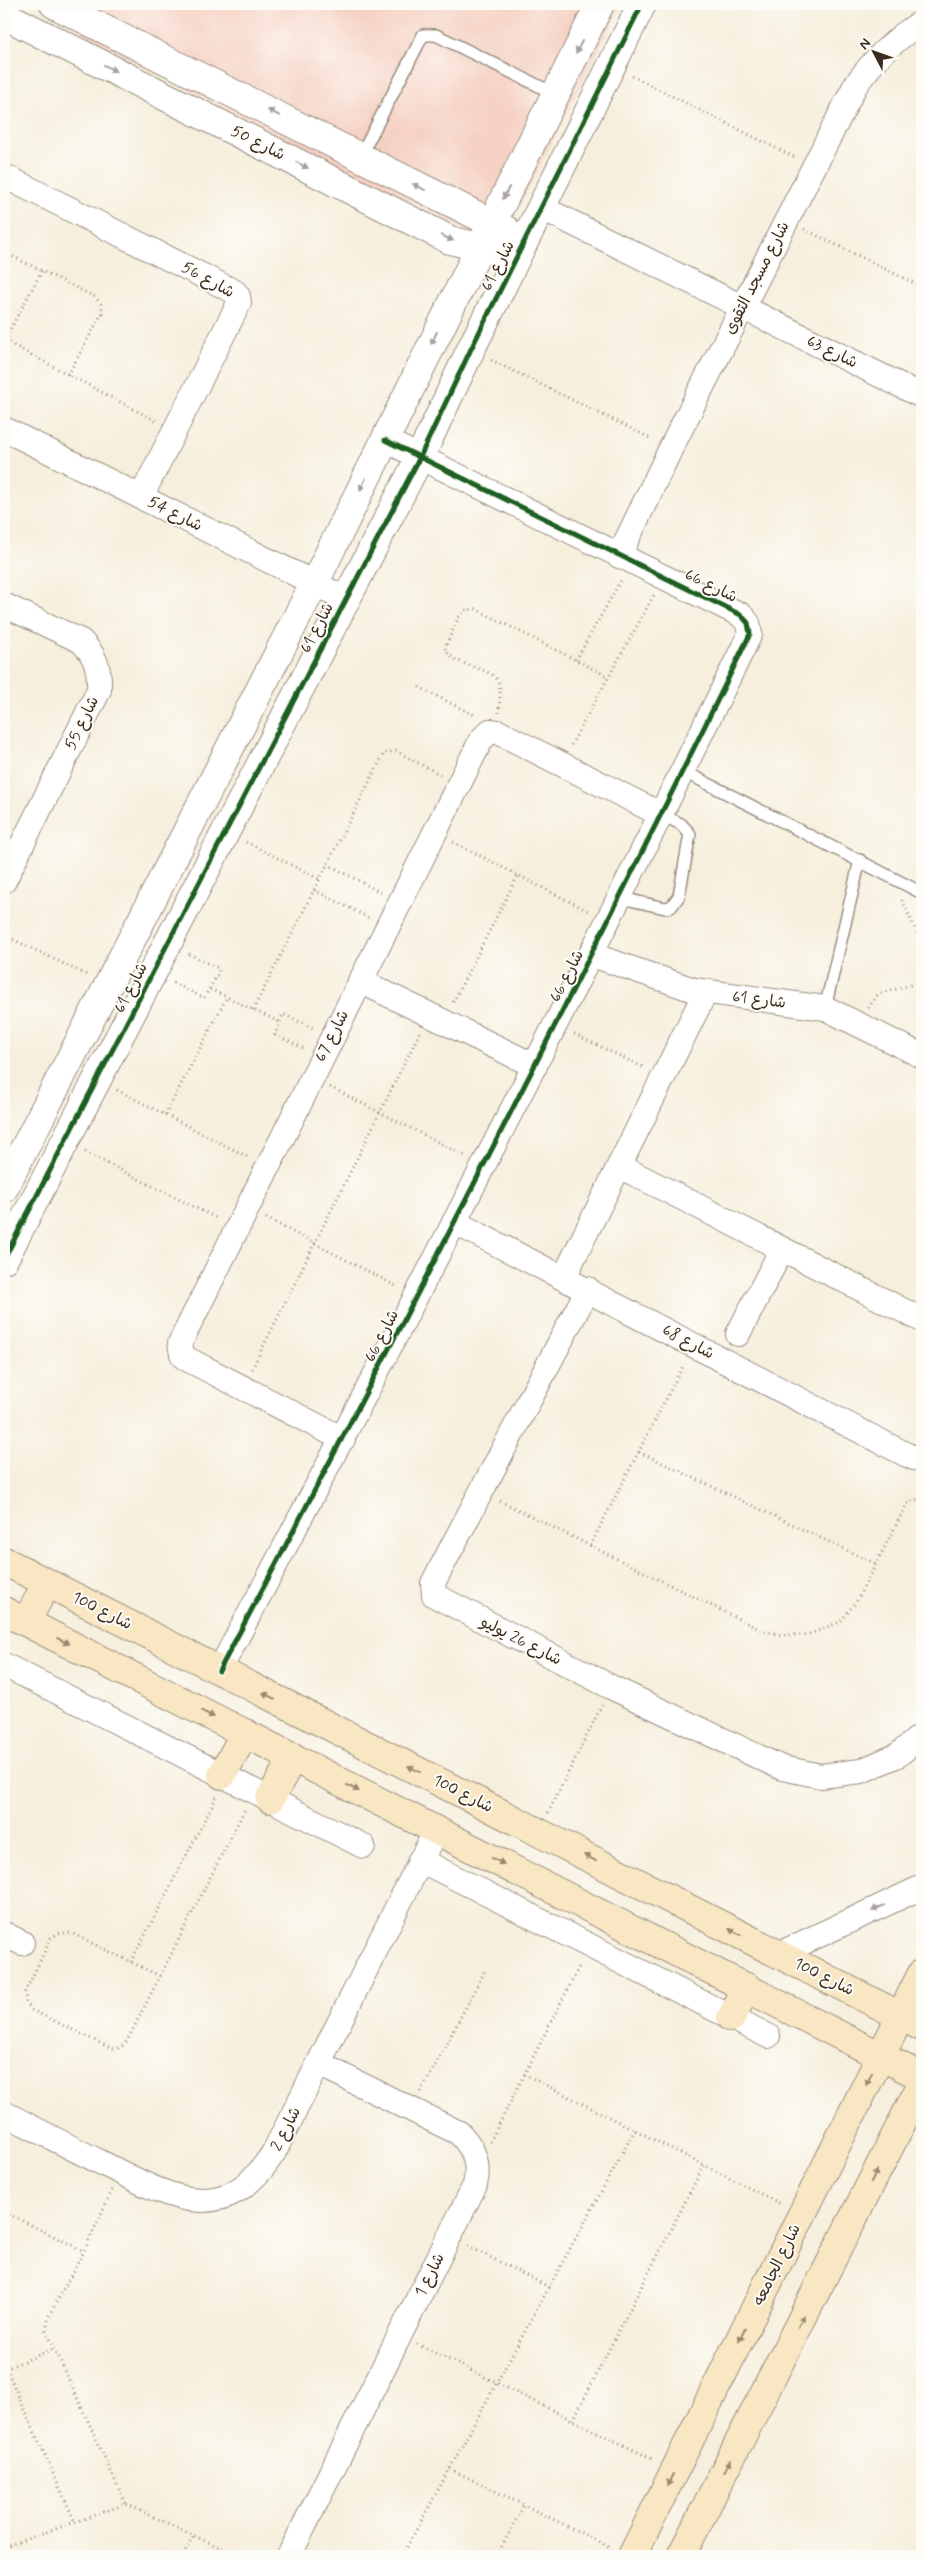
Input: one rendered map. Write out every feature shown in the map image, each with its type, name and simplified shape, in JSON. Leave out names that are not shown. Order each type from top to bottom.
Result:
[{"type":"main road","name":"شارع 100","points":[[4,1561],[912,2021]]},
{"type":"main road","points":[[46,1583],[15,1617],[922,2076]]},
{"type":"main road","points":[[225,1776],[245,1733]]},
{"type":"main road","points":[[262,1795],[293,1757]]},
{"type":"main road","points":[[660,1943],[681,1904]]},
{"type":"main road","name":"شارع الجامعه","points":[[622,2552],[675,2470],[881,2055],[912,2021],[922,1973]]},
{"type":"main road","points":[[731,2018],[747,1987]]},
{"type":"main road","points":[[681,2556],[922,2083]]},
{"type":"street","name":"شارع 61","points":[[4,1188],[314,584],[490,223],[600,4]]},
{"type":"street","name":"شارع 61","points":[[4,1259],[420,457],[540,207],[642,4]]},
{"type":"street","points":[[73,49],[84,10]]},
{"type":"street","name":"شارع 50","points":[[84,10],[360,157],[490,223],[521,247]]},
{"type":"street","name":"شارع 50","points":[[4,15],[450,240],[478,248],[521,247]]},
{"type":"street","name":"شارع مسجد التقوى","points":[[625,558],[671,448],[855,86],[874,59],[898,37],[922,22]]},
{"type":"street","name":"شارع 56","points":[[4,176],[235,292],[238,296],[239,303],[141,497]]},
{"type":"street","name":"شارع 63","points":[[540,207],[922,396]]},
{"type":"street","name":"شارع 54","points":[[4,429],[346,599]]},
{"type":"street","name":"شارع 66","points":[[219,1671],[343,1439],[609,922],[750,634],[750,628],[740,614],[385,440]]},
{"type":"street","name":"شارع 55","points":[[4,605],[80,641],[90,651],[97,663],[100,676],[99,690],[4,881]]},
{"type":"street","points":[[492,732],[561,763],[662,815]]},
{"type":"street","name":"شارع 67","points":[[343,1439],[185,1358],[180,1348],[181,1338],[459,784],[492,732]]},
{"type":"street","name":"شارع 61","points":[[592,955],[705,993],[824,1008],[922,1056]]},
{"type":"street","points":[[360,981],[534,1066]]},
{"type":"street","points":[[564,1277],[705,993]]},
{"type":"street","points":[[619,1166],[922,1320]]},
{"type":"street","name":"شارع 68","points":[[454,1222],[907,1455],[914,1458],[922,1455]]},
{"type":"street","points":[[738,1334],[782,1249]]},
{"type":"street","name":"شارع 26 يوليو","points":[[588,1290],[433,1583],[434,1595],[611,1687],[782,1768],[821,1776],[861,1771],[898,1755],[922,1735]]},
{"type":"street","points":[[4,1665],[363,1846]]},
{"type":"street","name":"شارع 2","points":[[4,2113],[156,2191],[186,2200],[216,2198],[244,2186],[256,2177],[274,2152],[436,1830]]},
{"type":"street","points":[[420,1860],[768,2036]]},
{"type":"street","points":[[779,1954],[922,1887]]},
{"type":"street","points":[[318,2064],[412,2108],[459,2133],[472,2149],[477,2167]]},
{"type":"street","name":"شارع 1","points":[[289,2556],[475,2185],[477,2167]]},
{"type":"lane","points":[[360,157],[418,41],[423,35],[436,34],[555,94]]},
{"type":"lane","points":[[683,771],[922,891]]},
{"type":"lane","points":[[621,898],[665,908],[671,907],[679,896],[690,834],[681,824],[662,815]]},
{"type":"lane","points":[[824,1008],[860,860]]},
{"type":"path","points":[[611,65],[814,166]]},
{"type":"path","points":[[786,220],[922,287]]},
{"type":"path","points":[[4,252],[95,297],[102,305],[102,312],[68,375]]},
{"type":"path","points":[[42,271],[9,331],[8,338],[14,346],[174,430]]},
{"type":"path","points":[[471,349],[671,448]]},
{"type":"path","points":[[576,660],[625,558]]},
{"type":"path","points":[[561,763],[664,578]]},
{"type":"path","points":[[492,732],[498,681],[495,677],[450,656],[445,648],[461,614],[465,610],[476,608],[608,676]]},
{"type":"path","points":[[419,687],[472,713],[492,732]]},
{"type":"path","points":[[253,1010],[384,753],[396,751],[459,784]]},
{"type":"path","points":[[226,832],[319,879]]},
{"type":"path","points":[[434,833],[609,922]]},
{"type":"path","points":[[327,864],[400,902]]},
{"type":"path","points":[[243,1387],[380,1112],[518,875]]},
{"type":"path","points":[[891,877],[922,944]]},
{"type":"path","points":[[314,890],[387,927]]},
{"type":"path","points":[[4,935],[108,985]]},
{"type":"path","points":[[152,973],[202,998],[206,997],[219,969],[168,943]]},
{"type":"path","points":[[863,1026],[868,1008],[878,994],[922,983],[922,975]]},
{"type":"path","points":[[210,989],[279,1023]]},
{"type":"path","points":[[165,1115],[227,997]]},
{"type":"path","points":[[284,1014],[327,1047],[275,1035],[284,1014]]},
{"type":"path","points":[[556,1025],[663,1077]]},
{"type":"path","points":[[311,1078],[483,1166]]},
{"type":"path","points":[[97,1080],[267,1167]]},
{"type":"path","points":[[65,1142],[242,1218],[315,1243],[416,1296]]},
{"type":"path","points":[[590,1546],[694,1345]]},
{"type":"path","points":[[639,1452],[876,1564]]},
{"type":"path","points":[[482,1492],[763,1631],[783,1635],[807,1635],[840,1622],[856,1602],[907,1504],[915,1499],[922,1502]]},
{"type":"path","points":[[538,1832],[611,1687]]},
{"type":"path","points":[[132,1962],[225,1776]]},
{"type":"path","points":[[160,1976],[71,1933],[58,1933],[51,1938],[25,1992],[26,2003],[32,2010],[116,2049],[127,2041],[160,1976],[262,1795]]},
{"type":"path","points":[[477,2167],[590,1946]]},
{"type":"path","points":[[412,2108],[485,1971]]},
{"type":"path","points":[[524,2074],[802,2215]]},
{"type":"path","points":[[402,2556],[635,2130]]},
{"type":"path","points":[[573,2420],[704,2165]]},
{"type":"path","points":[[120,2172],[84,2251],[49,2316],[46,2330],[53,2349],[126,2504],[238,2556]]},
{"type":"path","points":[[4,2212],[84,2251]]},
{"type":"path","points":[[449,2237],[549,2287]]},
{"type":"path","points":[[400,2336],[675,2470]]},
{"type":"path","points":[[53,2349],[5,2369],[75,2522]]},
{"type":"path","points":[[450,2470],[622,2552]]},
{"type":"path","points":[[4,2547],[126,2504]]},
{"type":"path","points":[[497,2556],[524,2505]]},
{"type":"path","points":[[183,2556],[194,2536]]},
{"type":"shaded area","points":[[96,4],[622,4],[499,246],[81,35]]},
{"type":"cycle path","points":[[4,1259],[420,457],[471,349],[642,4]]},
{"type":"cycle path","points":[[219,1671],[489,1155],[621,895],[750,634],[748,623],[741,615],[385,440]]}]
